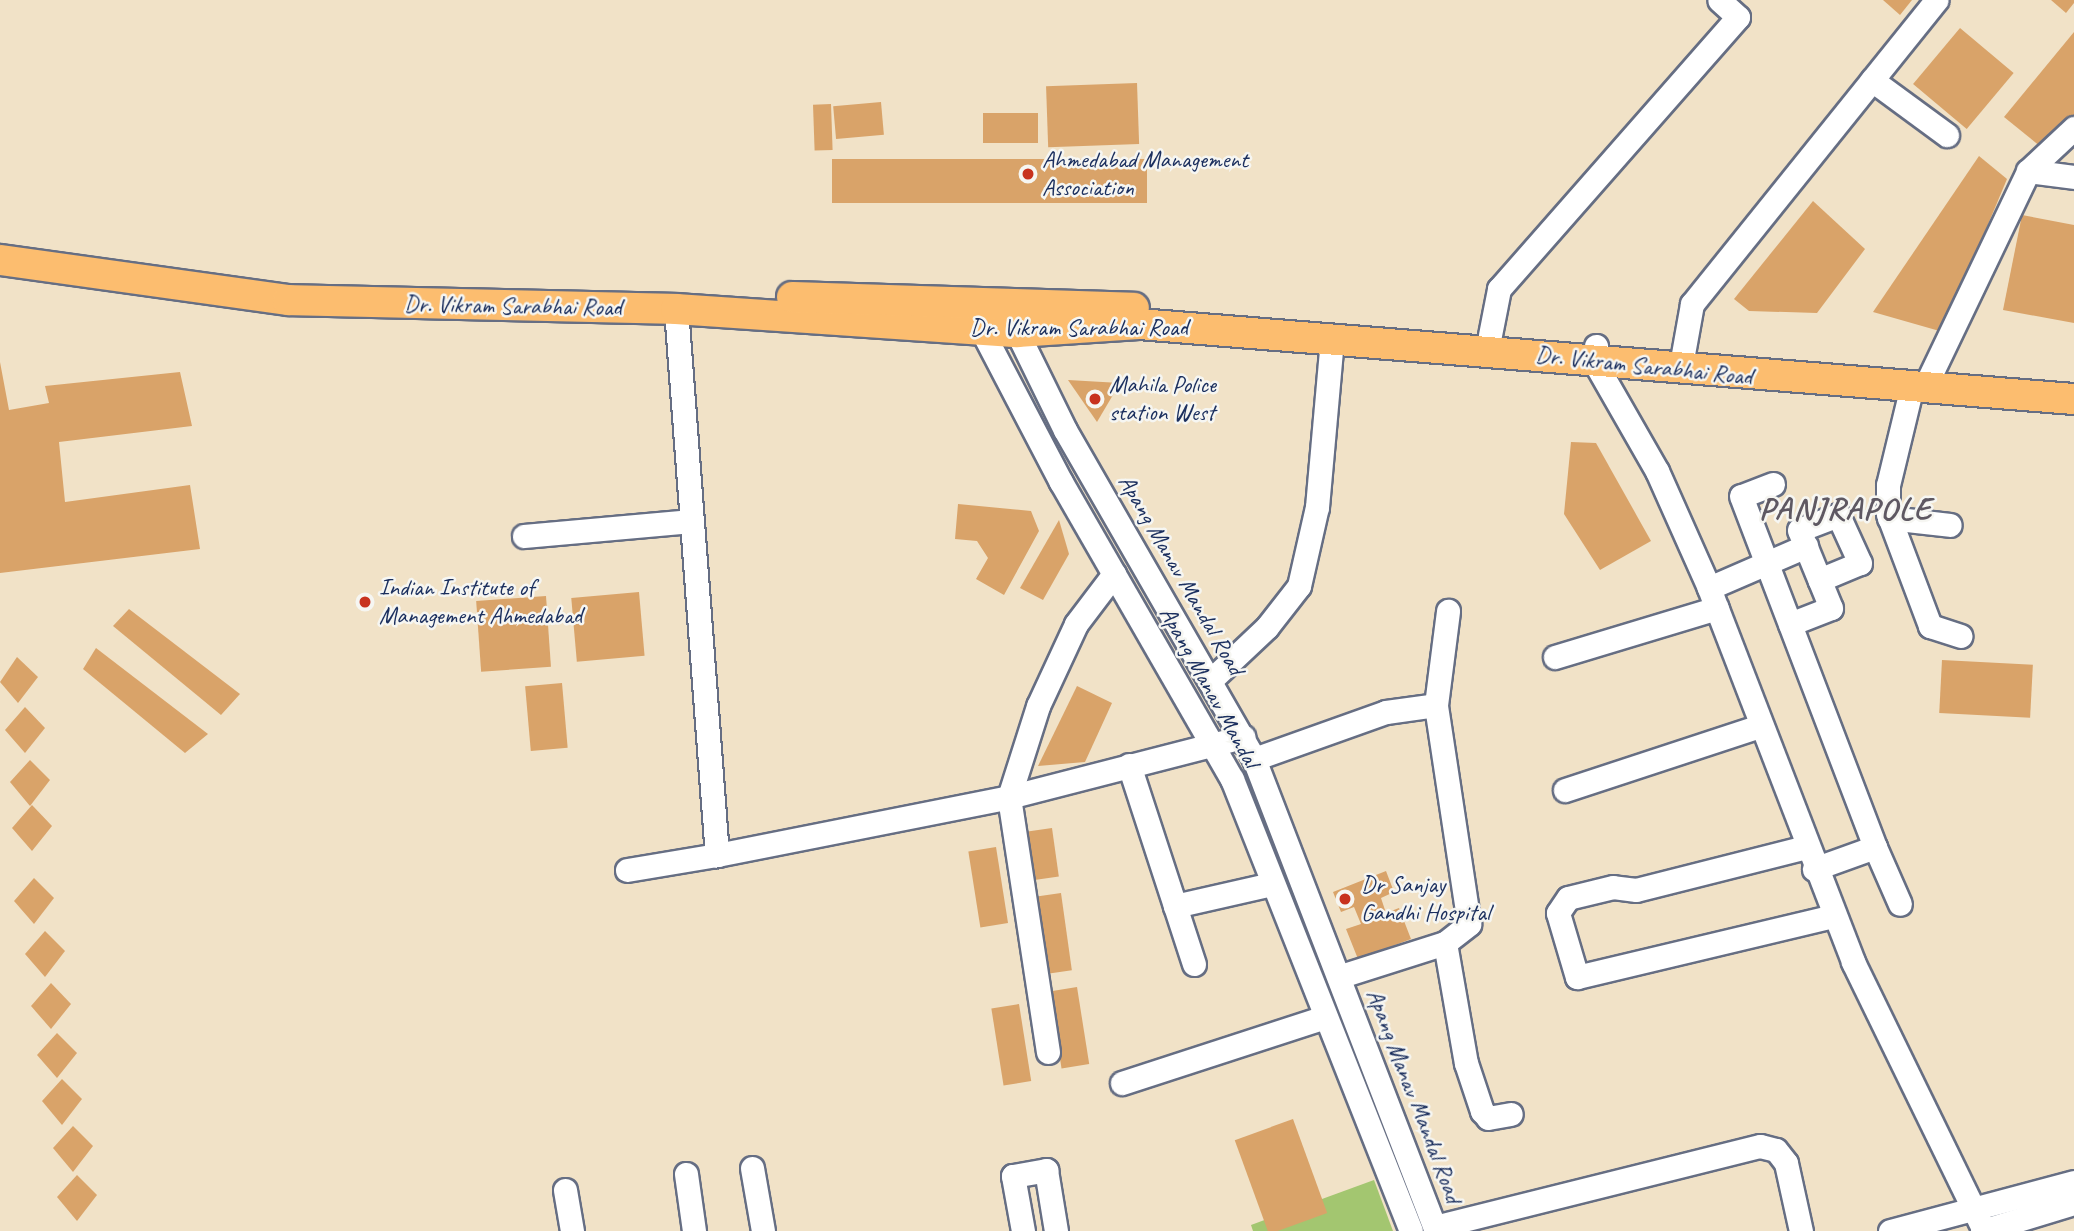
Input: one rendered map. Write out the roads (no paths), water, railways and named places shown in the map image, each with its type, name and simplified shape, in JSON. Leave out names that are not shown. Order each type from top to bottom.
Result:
[{"type":"main road","name":"Dr. Vikram Sarabhai Road","points":[[0,244],[248,288],[403,289],[982,315],[1017,332],[1139,324],[1595,353],[2074,399]]},
{"type":"main road","name":"Dr. Vikram Sarabhai Road","points":[[0,260],[248,288],[676,309],[982,315],[1018,302],[1284,314],[1490,335],[1595,353],[1683,354],[1920,383],[2074,382]]},
{"type":"street","points":[[1490,335],[1499,289],[1738,17],[1719,0]]},
{"type":"street","points":[[1683,354],[1692,304],[1936,0]]},
{"type":"street","points":[[1872,80],[1947,135]]},
{"type":"street","points":[[1960,636],[1930,625],[1889,518],[1888,485],[1920,383],[2028,171],[2074,128]]},
{"type":"street","points":[[2028,171],[2074,177]]},
{"type":"street","name":"Apang Manav Mandal Road","points":[[1018,302],[1017,332],[1065,430],[1212,679],[1254,759],[1341,976],[1435,1229]]},
{"type":"street","points":[[676,309],[717,855]]},
{"type":"street","name":"Apang Manav Mandal","points":[[982,315],[1114,574],[1213,742],[1272,884],[1323,1020],[1411,1231]]},
{"type":"street","points":[[1212,679],[1268,627],[1299,586],[1317,507],[1332,338]]},
{"type":"street","points":[[1595,353],[1657,471],[1713,598],[1758,727],[1834,916],[1983,1231],[2043,1222],[2074,1203]]},
{"type":"street","points":[[1773,484],[1741,496],[1875,847],[1900,904]]},
{"type":"street","points":[[1790,624],[1831,608],[1819,580],[1799,530],[1838,515],[1860,563],[1819,580]]},
{"type":"street","points":[[1889,518],[1950,525]]},
{"type":"street","points":[[524,536],[691,522]]},
{"type":"street","points":[[1555,657],[1713,598],[1768,564],[1806,546]]},
{"type":"street","points":[[1048,1052],[1009,797],[1038,706],[1076,624],[1114,574]]},
{"type":"street","points":[[1341,976],[1445,943],[1469,924],[1436,705],[1448,611]]},
{"type":"street","points":[[1254,759],[1386,712],[1436,705]]},
{"type":"street","points":[[1565,790],[1758,727]]},
{"type":"street","points":[[627,870],[717,855],[1009,797],[1213,742],[1244,737]]},
{"type":"street","points":[[1129,765],[1194,964]]},
{"type":"street","points":[[1806,847],[1636,890],[1613,887],[1568,898],[1559,913],[1577,977],[1834,916]]},
{"type":"street","points":[[1814,869],[1875,847]]},
{"type":"street","points":[[1175,906],[1272,884]]},
{"type":"street","points":[[1445,943],[1466,1063],[1482,1111],[1488,1118],[1511,1114]]},
{"type":"street","points":[[1122,1083],[1354,1012]]},
{"type":"street","points":[[1435,1229],[1760,1146],[1776,1150],[1786,1163],[1801,1231]]},
{"type":"street","points":[[752,1168],[763,1231]]},
{"type":"street","points":[[1023,1231],[1013,1176],[1046,1170],[1056,1231]]},
{"type":"street","points":[[686,1174],[694,1231]]},
{"type":"street","points":[[1890,1231],[2074,1182]]},
{"type":"street","points":[[565,1190],[572,1231]]},
{"type":"place","name":"Ahmedabad Management Association","points":[[1028,174]]},
{"type":"place","name":"Mahila Police station West","points":[[1095,399]]},
{"type":"place","name":"Indian Institute of Management Ahmedabad","points":[[365,602]]},
{"type":"place","name":"Dr Sanjay Gandhi Hospital","points":[[1345,899]]},
{"type":"district","name":"PANJRAPOLE","points":[[1846,509]]}]
